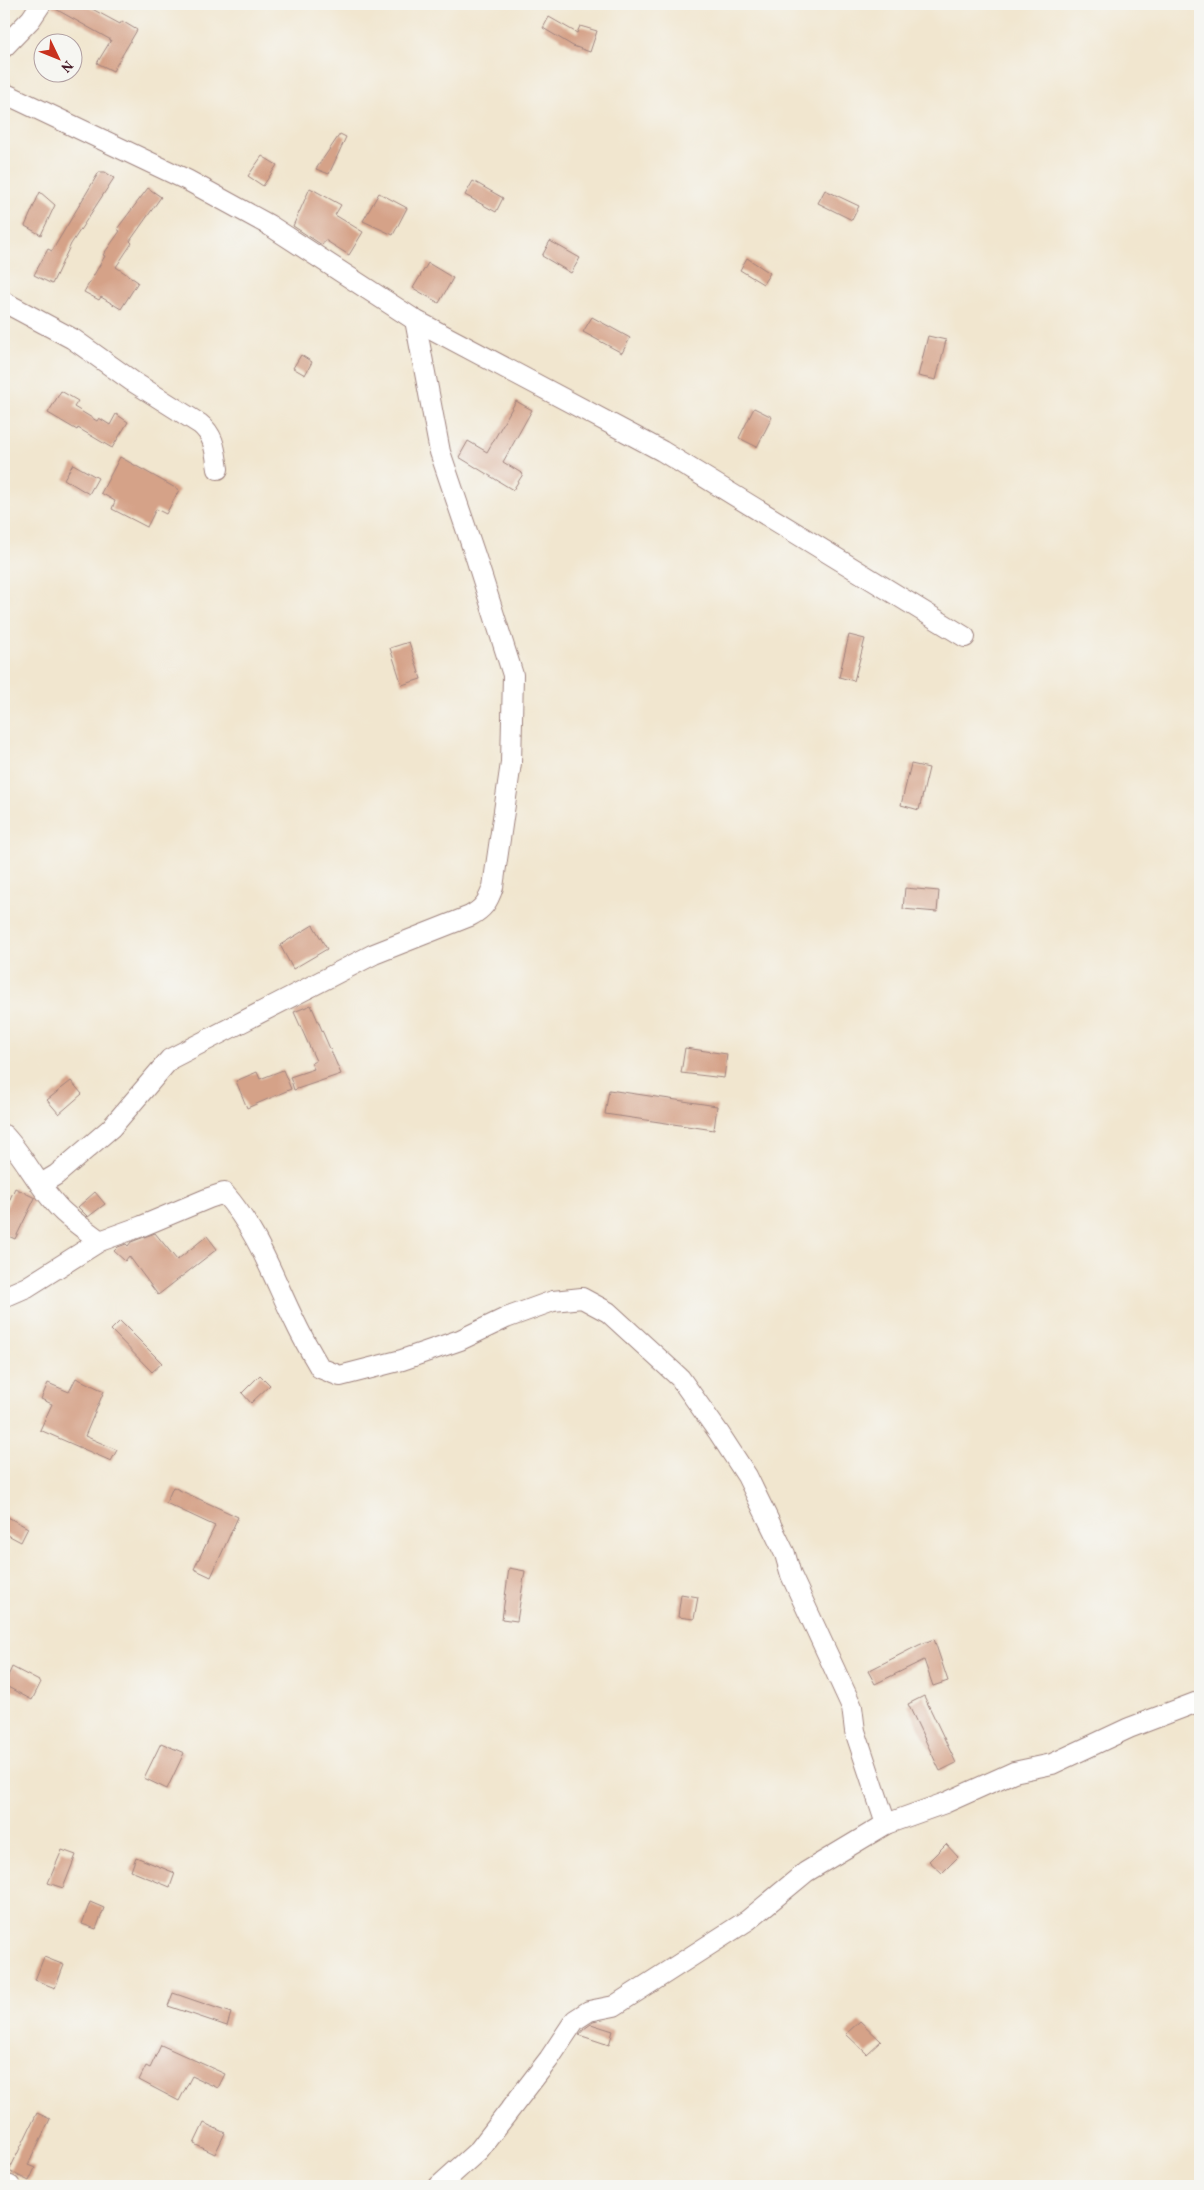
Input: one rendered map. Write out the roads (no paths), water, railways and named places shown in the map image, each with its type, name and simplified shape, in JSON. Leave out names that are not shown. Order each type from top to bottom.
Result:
[{"type":"street","points":[[4,47],[31,19],[41,4]]},
{"type":"street","points":[[4,93],[186,180],[260,220],[415,320],[662,451],[965,637]]},
{"type":"street","points":[[4,302],[73,339],[204,428],[212,437],[218,469]]},
{"type":"street","points":[[41,1184],[56,1175],[111,1128],[170,1059],[374,954],[470,916],[482,909],[489,900],[493,887],[511,763],[513,675],[440,452],[415,320]]},
{"type":"street","points":[[4,1135],[18,1150],[31,1172],[62,1211],[100,1241]]},
{"type":"street","points":[[4,1297],[27,1287],[100,1241],[224,1193],[240,1210],[271,1268],[296,1325],[320,1368],[340,1376],[402,1360],[460,1340],[506,1318],[553,1300],[582,1298],[608,1312],[680,1378],[720,1433],[747,1476],[785,1554],[791,1575],[852,1707],[855,1731],[886,1824]]},
{"type":"street","points":[[439,2186],[480,2150],[549,2059],[575,2020],[589,2011],[614,2006],[748,1920],[806,1872],[886,1824],[945,1803],[1014,1772],[1052,1764],[1129,1728],[1200,1701]]},
{"type":"street","points":[[4,2184],[10,2186]]}]
